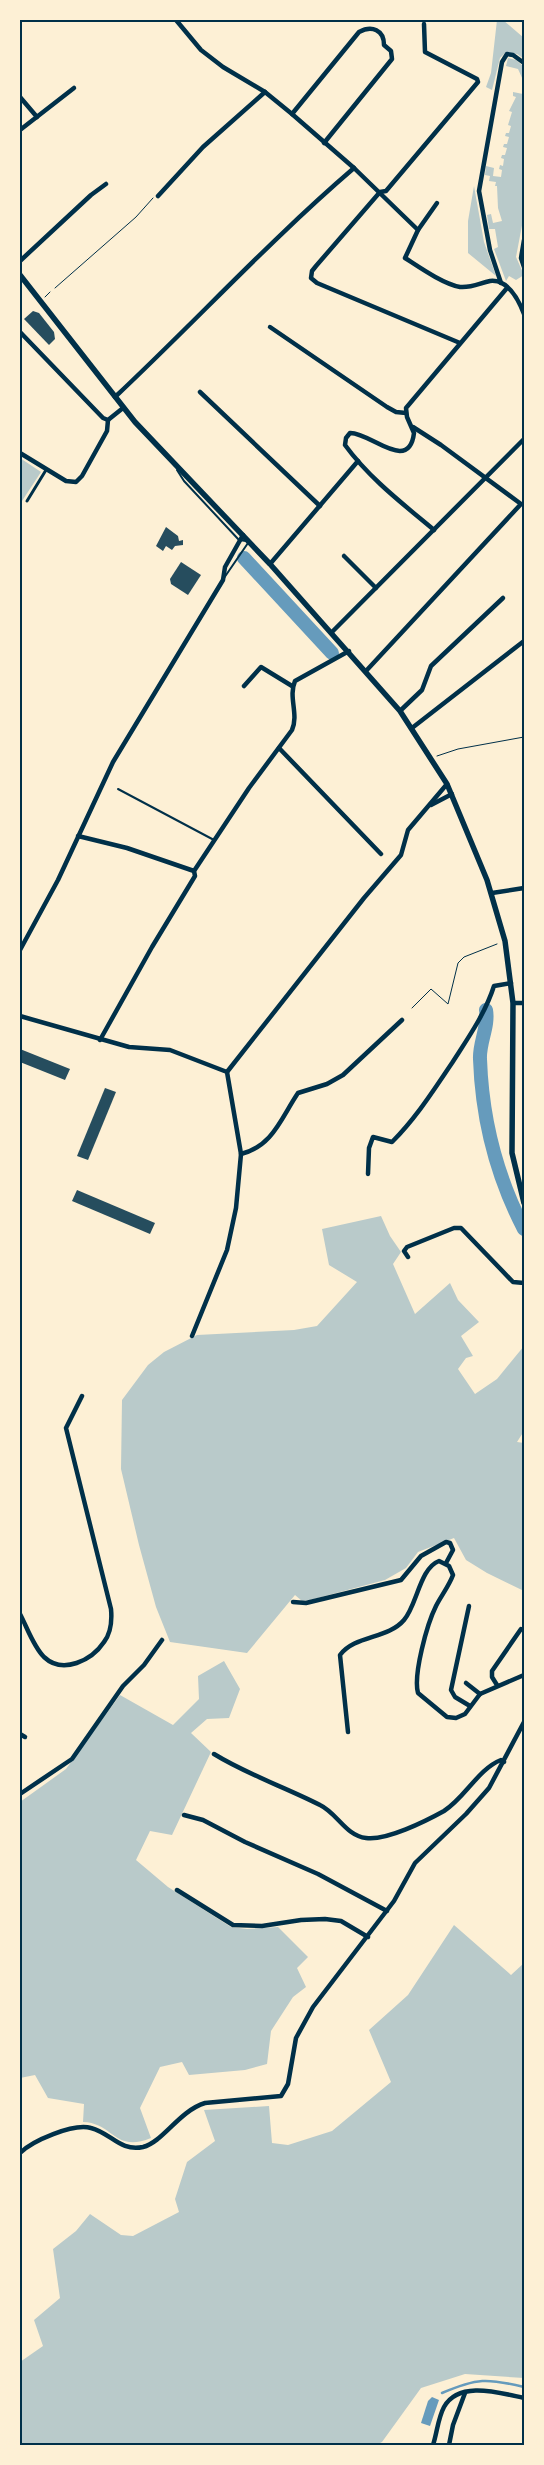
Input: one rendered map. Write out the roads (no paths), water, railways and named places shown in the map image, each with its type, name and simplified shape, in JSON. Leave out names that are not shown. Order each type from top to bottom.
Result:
[{"type":"main road","points":[[20,275],[123,408],[241,538],[249,542],[270,564],[349,651],[400,711],[447,784],[492,894],[505,941],[513,1003],[512,1153],[524,1203]]},
{"type":"street","points":[[176,20],[209,57],[265,92],[292,114],[324,144],[354,168],[418,230]]},
{"type":"street","points":[[424,24],[424,52],[477,79],[478,82],[386,191],[380,192],[316,266],[312,271],[311,278],[316,283],[460,343]]},
{"type":"street","points":[[292,114],[359,32],[366,28],[373,28],[380,32],[384,39],[384,46],[391,50],[392,59],[324,144]]},
{"type":"street","points":[[501,283],[490,250],[478,191],[502,62],[507,54],[513,55],[524,63]]},
{"type":"street","points":[[20,130],[74,88]]},
{"type":"street","points":[[158,196],[203,147],[265,92]]},
{"type":"street","points":[[20,97],[36,117]]},
{"type":"street","points":[[115,397],[209,307],[305,210],[354,168]]},
{"type":"street","points":[[20,261],[91,195],[106,184]]},
{"type":"street","points":[[437,203],[418,230],[405,258],[425,272],[458,286],[472,287],[492,281],[501,283],[514,294],[524,314]]},
{"type":"street","points":[[524,240],[521,258],[524,267]]},
{"type":"street","points":[[434,530],[358,462],[345,445],[346,438],[350,433],[358,433],[397,452],[409,446],[413,438],[412,427],[406,413],[406,408],[507,288]]},
{"type":"street","points":[[270,326],[387,407],[396,412],[406,413]]},
{"type":"street","points":[[20,332],[94,411],[108,420]]},
{"type":"street","points":[[200,392],[320,506]]},
{"type":"street","points":[[20,453],[66,481],[76,482],[82,476],[107,430],[108,420],[123,408]]},
{"type":"street","points":[[366,671],[520,504],[486,477],[412,427]]},
{"type":"street","points":[[332,632],[524,439]]},
{"type":"street","points":[[270,564],[358,462]]},
{"type":"street","points":[[26,501],[46,470]]},
{"type":"street","points":[[20,950],[58,880],[113,762],[223,580],[226,567],[241,538]]},
{"type":"street","points":[[344,556],[376,588]]},
{"type":"street","points":[[400,711],[422,690],[431,666],[503,598]]},
{"type":"street","points":[[412,728],[524,641]]},
{"type":"street","points":[[100,1040],[152,947],[195,876],[194,871],[295,724],[292,686],[295,681],[349,651]]},
{"type":"street","points":[[244,686],[261,667],[292,686]]},
{"type":"street","points":[[279,748],[381,854]]},
{"type":"street","points":[[192,1336],[226,1250],[236,1208],[241,1154],[227,1072],[364,898],[401,855],[408,830],[447,784]]},
{"type":"street","points":[[427,807],[452,794]]},
{"type":"street","points":[[78,836],[127,848],[194,871]]},
{"type":"street","points":[[492,894],[524,888]]},
{"type":"street","points":[[368,1174],[373,1137],[392,1142],[413,1121],[467,1040],[483,1013],[494,986],[511,983]]},
{"type":"street","points":[[513,1003],[524,1003]]},
{"type":"street","points":[[20,1016],[129,1047],[170,1050],[227,1072]]},
{"type":"street","points":[[241,1154],[250,1152],[273,1135],[298,1093],[327,1084],[343,1075],[402,1020]]},
{"type":"street","points":[[408,1257],[404,1251],[407,1247],[454,1228],[461,1228],[513,1282],[524,1283]]},
{"type":"street","points":[[20,1614],[44,1657],[60,1664],[77,1663],[89,1657],[105,1641],[110,1628],[111,1609],[66,1428],[82,1396]]},
{"type":"street","points":[[293,1602],[306,1604],[402,1580],[421,1556],[446,1542],[450,1543],[453,1550],[446,1563]]},
{"type":"street","points":[[348,1732],[340,1655],[349,1646],[399,1625],[409,1613],[428,1568],[439,1561],[446,1563],[453,1575],[434,1608],[416,1685],[418,1693],[448,1717],[462,1717],[480,1694],[497,1685],[524,1675]]},
{"type":"street","points":[[469,1606],[451,1690],[455,1697],[470,1706]]},
{"type":"street","points":[[497,1685],[492,1677],[492,1670],[521,1629]]},
{"type":"street","points":[[20,1794],[72,1759],[123,1686],[144,1665],[162,1640]]},
{"type":"street","points":[[466,1683],[480,1694]]},
{"type":"street","points":[[20,2153],[29,2145],[52,2135],[82,2127],[91,2128],[123,2146],[145,2147],[194,2106],[205,2103],[281,2096],[288,2084],[293,2051],[302,2027],[313,2008],[387,1911],[415,1863],[480,1799],[504,1762],[524,1722]]},
{"type":"street","points":[[20,1734],[25,1737]]},
{"type":"street","points":[[214,1754],[249,1774],[320,1805],[359,1837],[368,1839],[398,1832],[445,1810],[492,1766],[501,1760],[504,1762]]},
{"type":"street","points":[[184,1815],[203,1820],[245,1842],[318,1874],[387,1911]]},
{"type":"street","points":[[177,1890],[233,1925],[262,1926],[301,1920],[325,1919],[341,1921],[368,1937]]},
{"type":"street","points":[[434,2445],[444,2408],[456,2396],[486,2391],[524,2398]]},
{"type":"street","points":[[449,2445],[453,2425],[465,2393]]},
{"type":"lane","points":[[223,580],[249,542]]},
{"type":"lane","points":[[118,790],[214,840]]},
{"type":"water","points":[[432,2397],[439,2400],[430,2426],[421,2423],[428,2401]]},
{"type":"waterway","points":[[244,558],[332,653]]},
{"type":"waterway","points":[[486,1010],[487,1016],[480,1059],[484,1103],[499,1168],[514,1209],[524,1229]]},
{"type":"waterway","points":[[442,2393],[464,2384],[482,2381],[500,2382],[524,2387]]}]
